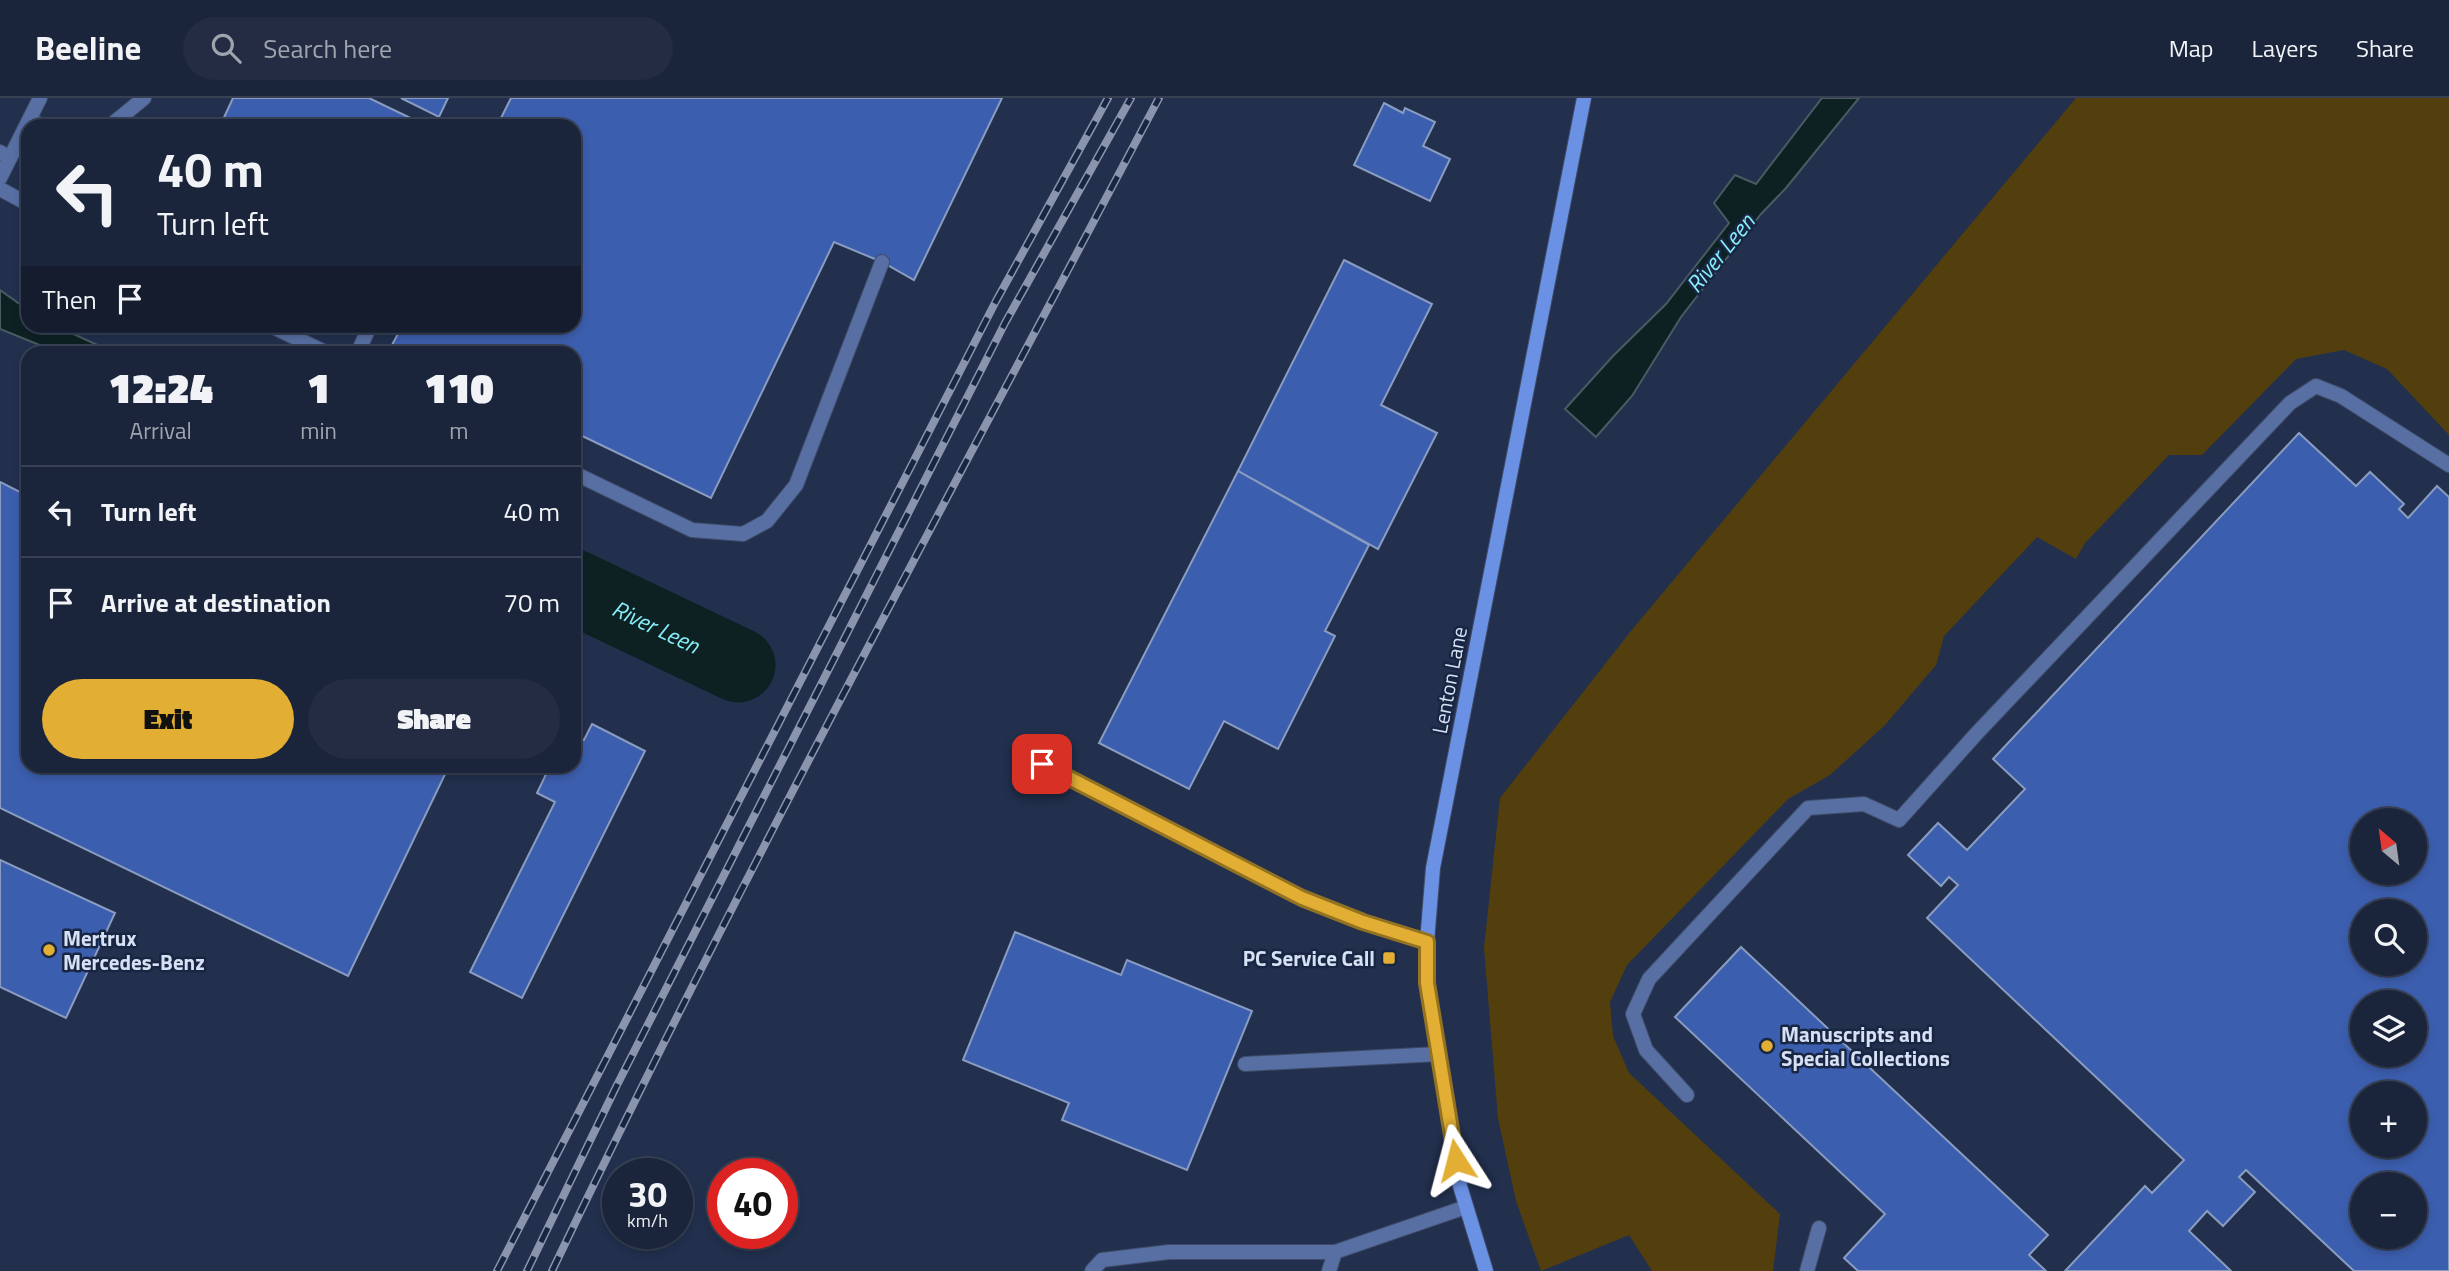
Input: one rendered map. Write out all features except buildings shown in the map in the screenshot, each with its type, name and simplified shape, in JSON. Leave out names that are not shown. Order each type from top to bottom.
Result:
[{"type":"street","points":[[30,119],[40,98]]},
{"type":"street","points":[[118,119],[144,98]]},
{"type":"street","name":"Lenton Lane","points":[[1486,1271],[1460,1186],[1427,983],[1427,942],[1433,868],[1584,98]]},
{"type":"street","points":[[0,178],[5,155],[21,132]]},
{"type":"street","points":[[0,190],[21,200]]},
{"type":"street","points":[[581,475],[692,530],[743,534],[767,521],[796,485],[882,262]]},
{"type":"street","points":[[286,333],[312,346]]},
{"type":"street","points":[[1687,1095],[1646,1050],[1633,1014],[1649,979],[1808,808],[1864,804],[1899,820],[1977,733],[2290,403],[2316,386],[2341,396],[2449,465]]},
{"type":"street","points":[[1042,764],[1302,898],[1363,922],[1427,942]]},
{"type":"street","points":[[1245,1064],[1439,1055]]},
{"type":"street","points":[[1092,1271],[1102,1260],[1169,1252],[1335,1252],[1466,1207]]},
{"type":"street","points":[[1807,1271],[1819,1228]]},
{"type":"street","points":[[1329,1271],[1335,1252]]},
{"type":"shaded area","points":[[2076,98],[2449,98],[2449,435],[2387,369],[2344,350],[2296,359],[2202,455],[2169,455],[2085,543],[2076,559],[2037,537],[1944,636],[1936,665],[1885,725],[1830,775],[1788,799],[1627,965],[1610,1002],[1613,1036],[1629,1073],[1780,1214],[1773,1271],[1652,1271],[1629,1235],[1541,1271],[1516,1201],[1498,1118],[1484,948],[1500,798],[1631,631]]},
{"type":"water","points":[[1822,98],[1859,98],[1786,188],[1761,214],[1681,317],[1632,396],[1596,437],[1565,409],[1613,356],[1666,304],[1729,223],[1714,203],[1735,175],[1756,184]]},
{"type":"water","points":[[0,290],[21,305],[21,333],[71,333],[100,346],[42,346],[0,329]]},
{"type":"water","points":[[581,574],[718,626],[699,665],[647,641],[581,601]]},
{"type":"waterway","name":"River Leen","points":[[581,590],[738,665]]},
{"type":"railway","points":[[497,1271],[996,301],[1108,98]]},
{"type":"railway","points":[[527,1271],[616,1087],[1005,323],[1131,98]]},
{"type":"railway","points":[[552,1271],[774,828],[1159,98]]},
{"type":"place","name":"Mertrux Mercedes-Benz","points":[[49,950]]},
{"type":"place","name":"PC Service Call","points":[[1389,958]]},
{"type":"place","name":"Manuscripts and Special Collections","points":[[1767,1046]]},
{"type":"route","points":[[1042,764],[1302,898],[1363,922],[1427,942],[1427,983],[1456,1160]]}]
